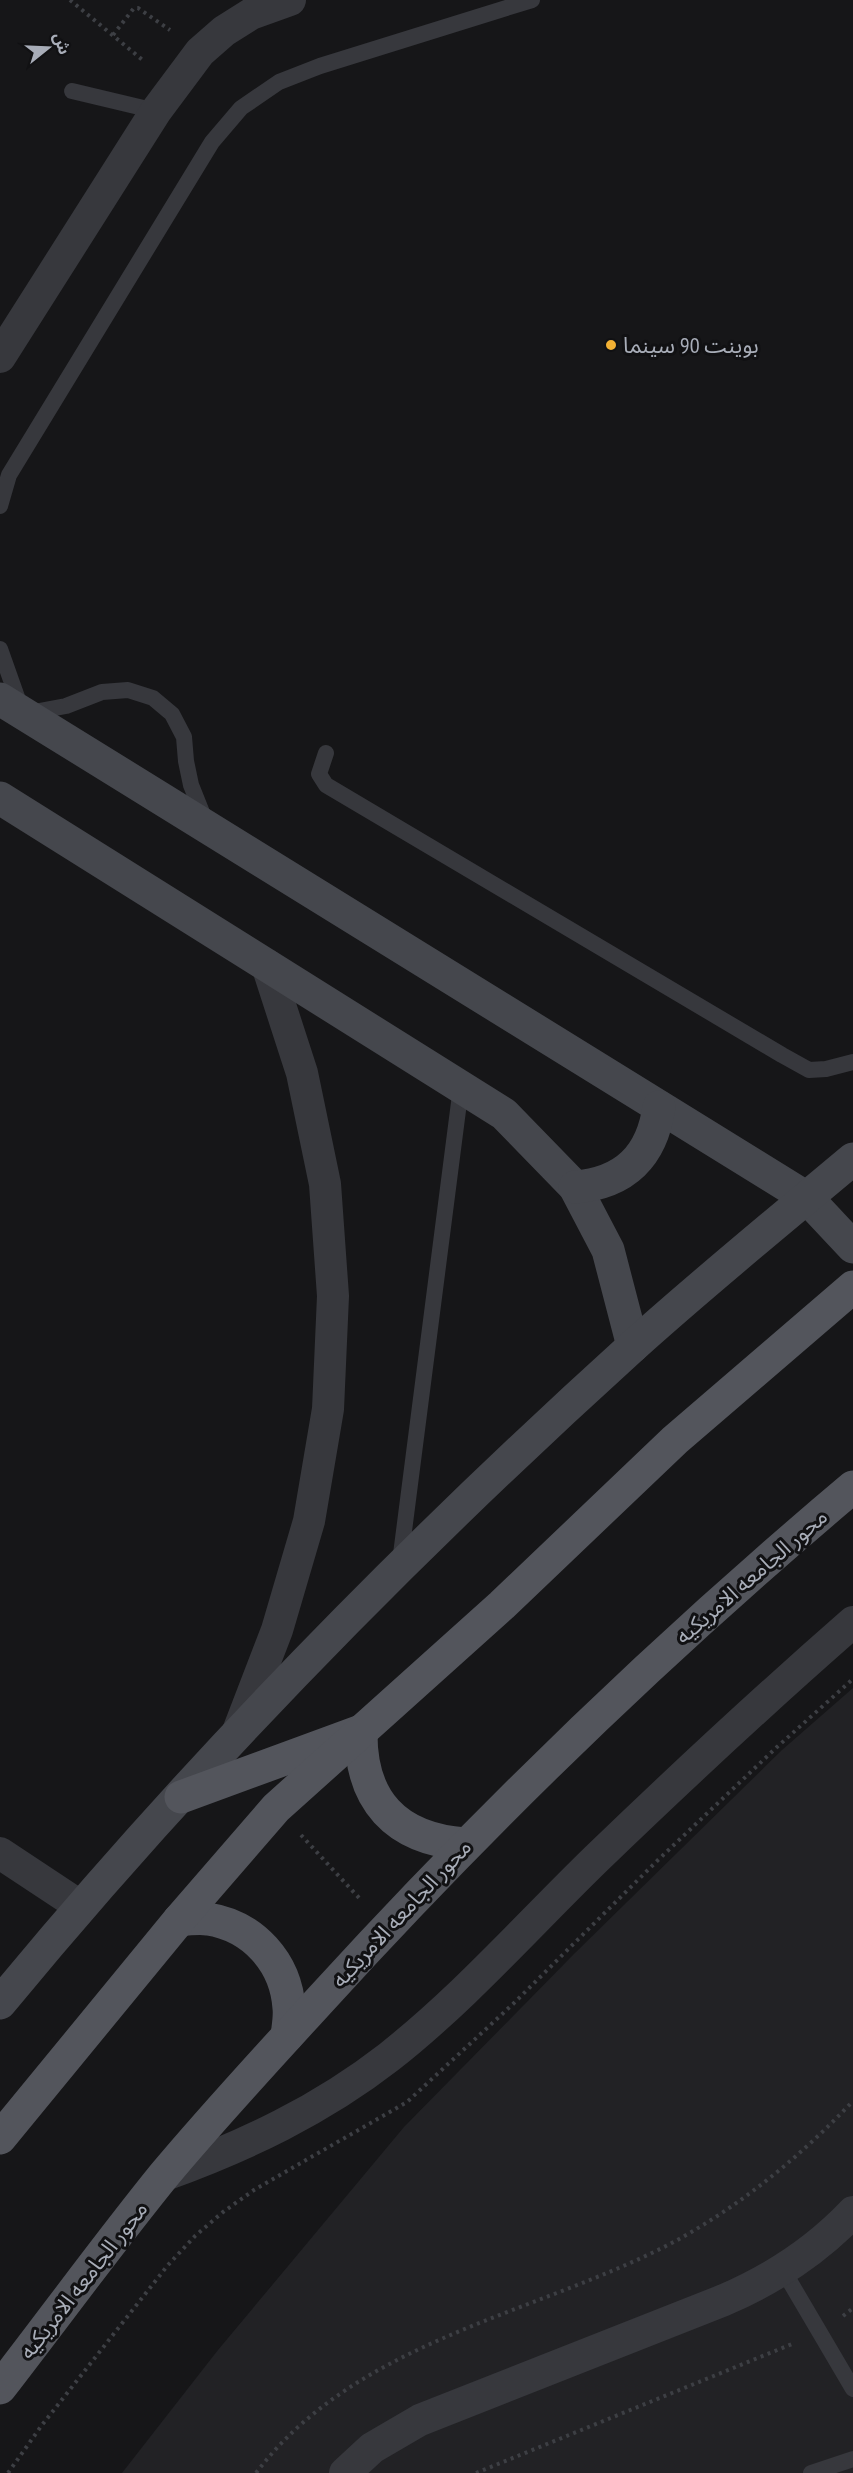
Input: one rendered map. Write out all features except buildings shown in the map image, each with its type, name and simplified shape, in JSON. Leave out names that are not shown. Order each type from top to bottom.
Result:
[{"type":"main road","points":[[0,2138],[179,1920],[276,1808],[520,1589],[675,1440],[853,1287]]},
{"type":"main road","name":"محور الجامعه الامريكيه","points":[[0,2388],[165,2175],[287,2036],[387,1927],[465,1845],[611,1701],[762,1563],[853,1487]]},
{"type":"main road","points":[[181,1797],[362,1731]]},
{"type":"main road","points":[[362,1731],[361,1755],[367,1780],[378,1803],[395,1821],[417,1835],[432,1840],[465,1845]]},
{"type":"main road","points":[[179,1920],[206,1919],[232,1925],[255,1939],[273,1959],[285,1983],[290,2009],[287,2036]]},
{"type":"street","points":[[0,357],[156,111],[200,52],[224,31],[251,14],[290,0]]},
{"type":"street","points":[[12,707],[807,1198],[853,1246]]},
{"type":"street","points":[[0,798],[504,1114],[575,1187],[608,1250],[633,1346]]},
{"type":"street","points":[[236,1737],[277,1630],[309,1521],[328,1410],[333,1296],[325,1184],[302,1073],[267,965]]},
{"type":"street","points":[[575,1187],[592,1186],[609,1181],[638,1161],[649,1145],[656,1127],[659,1107]]},
{"type":"street","points":[[0,2003],[80,1906],[236,1737],[400,1566],[633,1346],[853,1159]]},
{"type":"street","points":[[165,2175],[225,2153],[282,2126],[337,2094],[388,2057],[437,2016],[768,1696],[853,1622]]},
{"type":"street","points":[[0,1852],[80,1906]]},
{"type":"street","points":[[345,2473],[372,2448],[420,2420],[734,2296],[783,2270],[820,2244],[853,2212]]},
{"type":"lane","points":[[0,506],[9,475],[21,455],[212,142],[242,108],[279,82],[320,66],[532,0]]},
{"type":"lane","points":[[72,91],[156,111]]},
{"type":"lane","points":[[0,649],[12,707],[66,706],[102,692],[128,690],[153,698],[172,714],[184,737],[191,785],[199,808],[211,830]]},
{"type":"lane","points":[[327,753],[319,774],[326,785],[782,1056],[809,1070],[826,1069],[853,1062]]},
{"type":"lane","points":[[400,1566],[461,1087]]},
{"type":"lane","points":[[783,2270],[853,2389]]},
{"type":"lane","points":[[811,2473],[853,2459]]},
{"type":"path","points":[[70,0],[174,85]]},
{"type":"path","points":[[113,35],[131,10],[138,8],[200,52]]},
{"type":"path","points":[[276,1808],[387,1927]]},
{"type":"path","points":[[256,2473],[294,2431],[328,2402],[365,2377],[404,2356],[623,2266],[711,2220],[753,2192],[791,2162],[853,2101]]},
{"type":"path","points":[[476,2473],[820,2333],[853,2308]]},
{"type":"shaded area","points":[[853,1688],[853,2473],[122,2473],[218,2350],[404,2127],[574,1954],[782,1750]]},
{"type":"place","name":"بوينت 90 سينما","points":[[611,345]]}]
